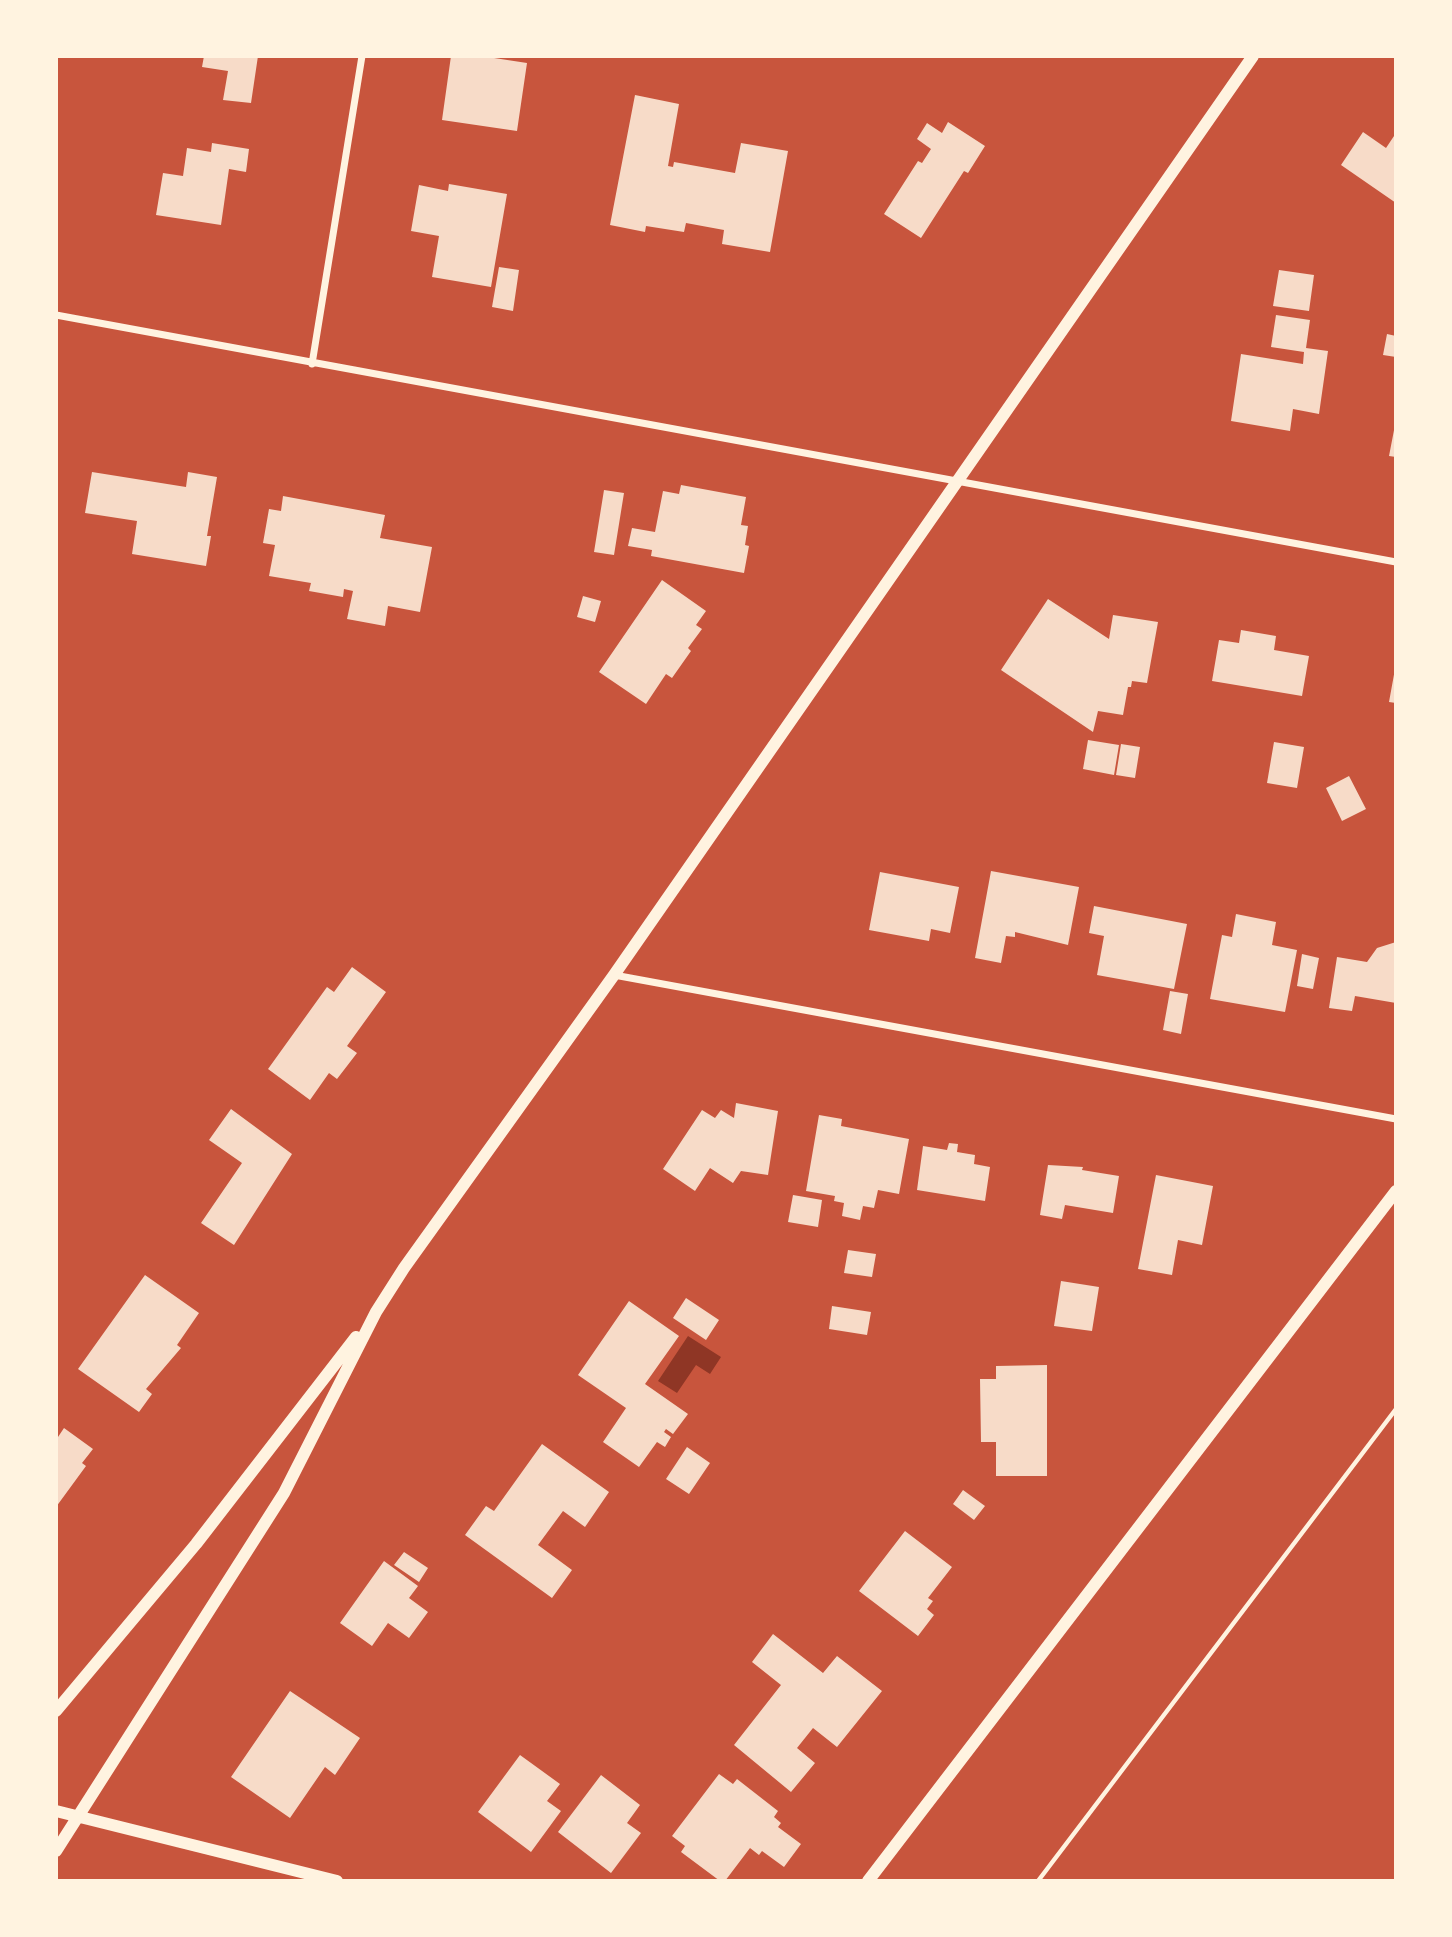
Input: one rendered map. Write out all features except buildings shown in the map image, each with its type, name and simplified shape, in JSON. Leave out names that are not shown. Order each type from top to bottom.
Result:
[{"type":"street","points":[[312,363],[362,56]]},
{"type":"street","points":[[56,1711],[196,1545],[376,1312],[404,1268],[614,975],[960,482],[1253,56]]},
{"type":"street","points":[[56,315],[1396,562]]},
{"type":"street","points":[[614,975],[1396,1119]]},
{"type":"street","points":[[868,1881],[1396,1191]]},
{"type":"street","points":[[56,1851],[284,1493],[376,1312]]},
{"type":"street","points":[[56,1811],[337,1881]]},
{"type":"path","points":[[1038,1881],[1396,1409]]},
{"type":"shaded area","points":[[688,1336],[721,1357],[710,1374],[696,1365],[677,1393],[658,1381]]}]
